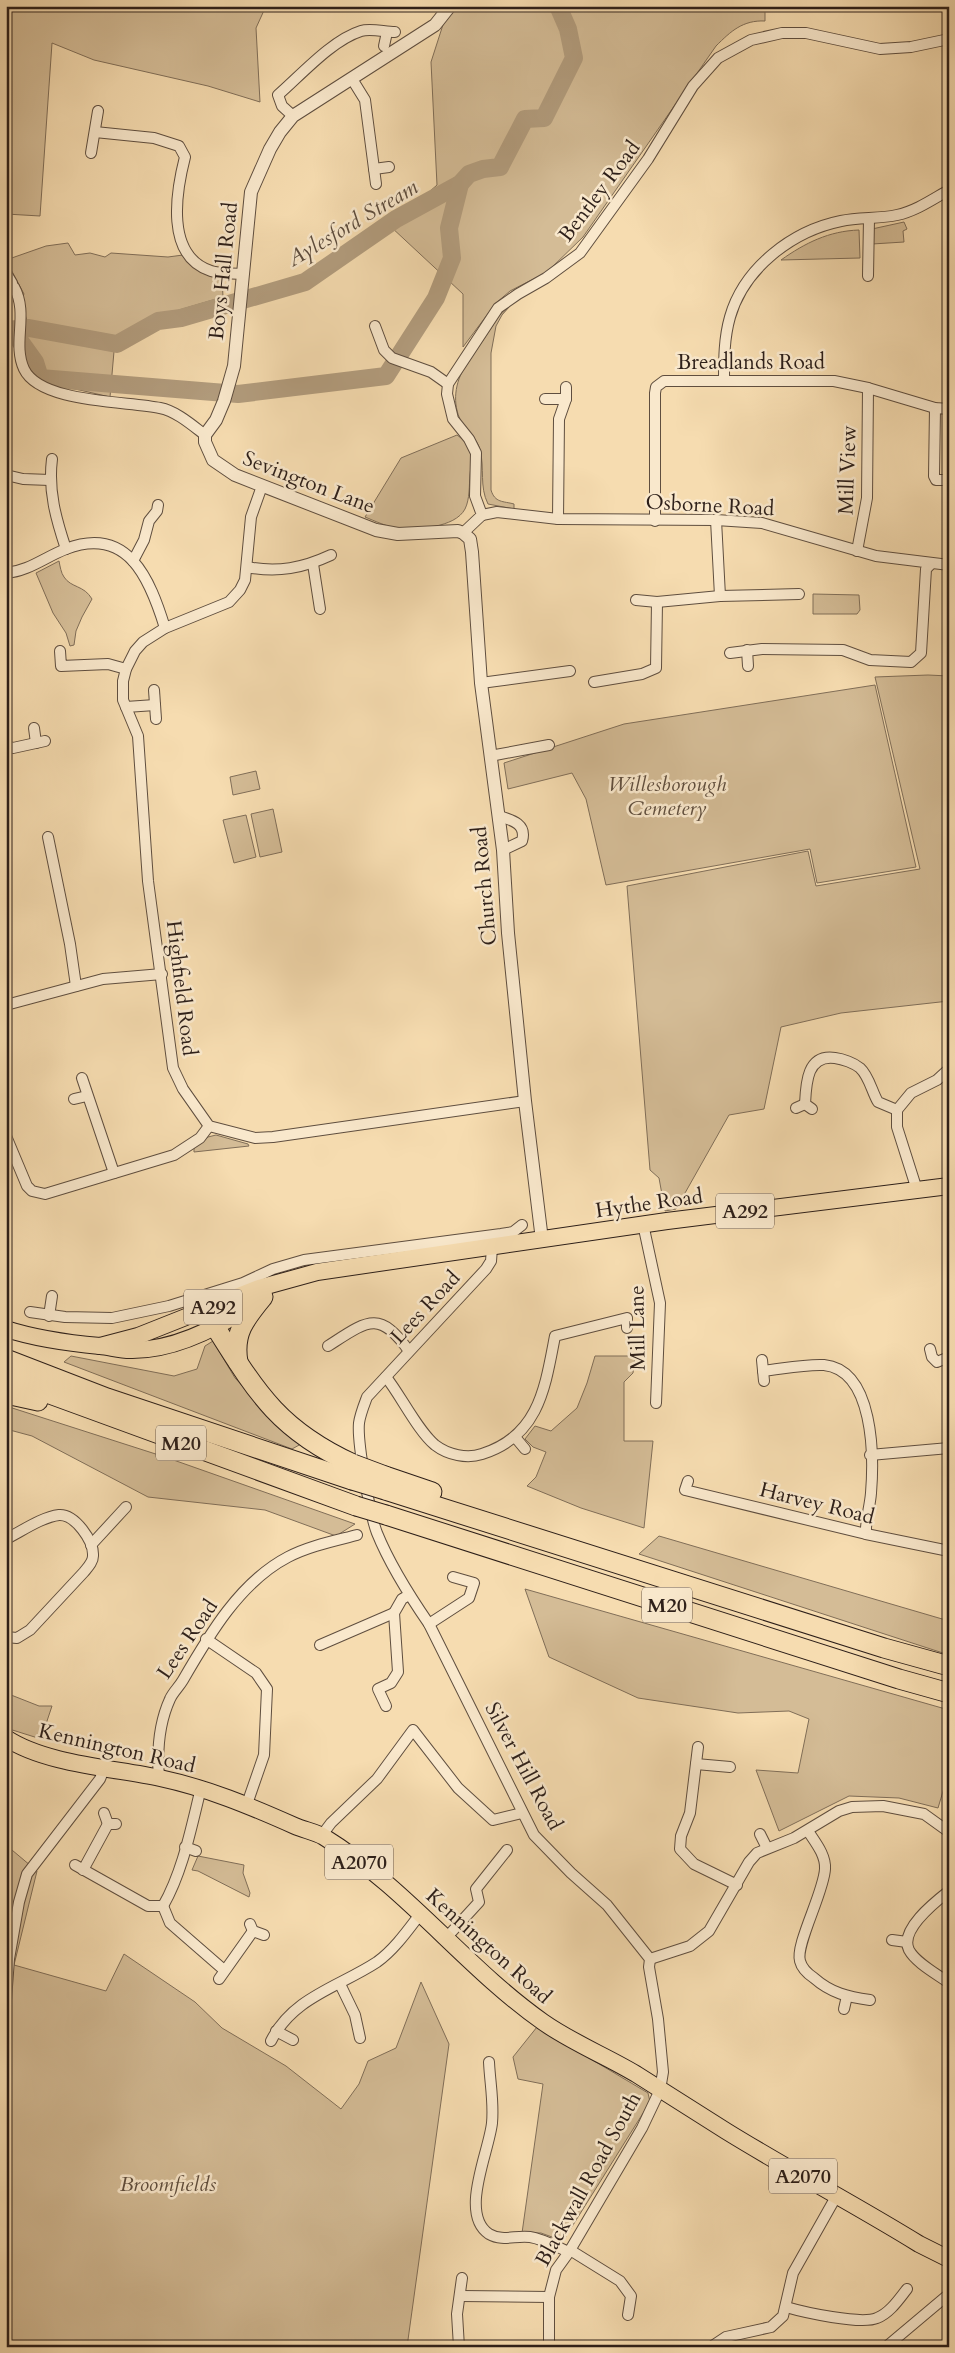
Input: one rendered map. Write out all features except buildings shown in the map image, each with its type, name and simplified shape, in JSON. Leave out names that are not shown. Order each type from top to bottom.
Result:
[{"type":"highway","name":"M20","points":[[239,1363],[236,1342],[240,1329],[263,1297]]},
{"type":"highway","name":"M20","points":[[216,1328],[260,1395],[284,1421],[352,1472]]},
{"type":"highway","name":"M20","points":[[6,1359],[107,1398],[352,1472],[617,1565],[884,1648],[949,1666]]},
{"type":"highway","name":"M20","points":[[6,1378],[356,1506],[381,1523],[899,1680],[949,1693]]},
{"type":"highway","name":"M20","points":[[6,1394],[120,1421]]},
{"type":"main road","name":"Hythe Road","points":[[100,1346],[123,1338],[138,1336],[259,1288],[287,1272],[317,1272],[444,1247],[492,1248],[643,1224],[949,1186]]},
{"type":"main road","name":"Hythe Road","points":[[6,1329],[48,1340],[130,1350],[150,1348],[180,1341],[216,1328],[263,1297],[287,1272]]},
{"type":"main road","points":[[138,1336],[165,1336],[206,1323],[212,1324],[216,1328]]},
{"type":"main road","name":"Kennington Road","points":[[6,1738],[22,1748],[104,1769],[159,1778],[201,1788],[247,1804],[297,1827],[322,1836],[374,1873],[421,1913],[512,2000],[544,2023],[919,2244],[949,2259]]},
{"type":"street","name":"Boys Hall Road","points":[[205,435],[216,420],[224,401],[234,366],[251,192],[270,149],[280,132],[293,116],[435,25],[450,6]]},
{"type":"street","points":[[293,116],[282,106],[278,95],[345,38],[362,30],[391,32],[384,46]]},
{"type":"street","name":"Bentley Road","points":[[448,384],[498,308],[546,278],[580,253],[648,159],[693,86],[718,58],[751,40],[782,33],[806,33],[880,48],[911,48],[949,39]]},
{"type":"street","points":[[352,79],[365,100],[376,184]]},
{"type":"street","points":[[91,153],[98,111]]},
{"type":"street","points":[[95,132],[154,138],[179,146],[185,157],[180,178],[177,223],[179,236],[185,249],[192,259],[207,270],[217,273],[242,274]]},
{"type":"street","points":[[374,169],[389,167]]},
{"type":"street","points":[[724,381],[725,337],[730,315],[742,292],[764,262],[784,245],[804,234],[842,221],[869,219],[908,212],[949,190]]},
{"type":"street","points":[[868,276],[869,219]]},
{"type":"street","points":[[6,273],[21,298],[22,326],[20,350],[24,368],[31,378],[41,385],[68,395],[161,408],[188,421],[205,435]]},
{"type":"street","points":[[375,326],[384,350],[396,360],[431,372],[448,384],[447,394],[453,419],[469,438],[476,453],[476,496],[482,514],[463,533]]},
{"type":"street","name":"Breadlands Road","points":[[655,521],[656,387],[660,383],[668,380],[834,381],[868,388],[935,408],[949,409]]},
{"type":"street","points":[[558,519],[559,419],[566,399],[566,387]]},
{"type":"street","name":"Mill View","points":[[857,551],[868,498],[868,388]]},
{"type":"street","points":[[545,399],[566,399]]},
{"type":"street","points":[[935,408],[934,476],[936,480],[949,480]]},
{"type":"street","name":"Sevington Lane","points":[[205,435],[205,442],[213,460],[235,476],[376,530],[398,534],[463,533]]},
{"type":"street","points":[[52,459],[50,480],[54,513],[66,549]]},
{"type":"street","points":[[6,475],[23,479],[50,480]]},
{"type":"street","name":"Highfield Road","points":[[209,1126],[183,1089],[173,1068],[148,880],[138,736],[126,707],[123,692],[126,669],[135,651],[143,642],[165,628],[229,602],[245,580],[251,517],[262,486]]},
{"type":"street","points":[[133,561],[144,540],[149,521],[157,510],[158,505]]},
{"type":"street","name":"Osborne Road","points":[[482,514],[497,512],[558,519],[716,520],[775,526],[876,556],[949,565]]},
{"type":"street","points":[[716,520],[720,596]]},
{"type":"street","name":"Church Road","points":[[463,533],[470,539],[472,552],[481,683],[499,816],[524,1101],[542,1240]]},
{"type":"street","points":[[6,573],[24,570],[66,549],[93,542],[113,545],[133,561],[146,578],[165,628]]},
{"type":"street","points":[[247,567],[282,570],[313,564],[332,555]]},
{"type":"street","points":[[313,564],[320,609]]},
{"type":"street","points":[[730,653],[747,650],[843,650],[870,660],[911,662],[921,653],[926,569],[931,564]]},
{"type":"street","points":[[636,600],[657,602],[720,596],[799,594]]},
{"type":"street","points":[[594,682],[642,674],[656,668],[657,602]]},
{"type":"street","points":[[747,650],[748,666]]},
{"type":"street","points":[[60,651],[61,666],[108,664],[126,669]]},
{"type":"street","points":[[481,683],[570,671]]},
{"type":"street","points":[[154,690],[156,719]]},
{"type":"street","points":[[126,707],[155,705]]},
{"type":"street","points":[[6,746],[13,748],[40,742],[34,728]]},
{"type":"street","points":[[490,756],[549,745]]},
{"type":"street","points":[[499,816],[512,820],[520,826],[524,834],[522,841],[502,850]]},
{"type":"street","points":[[48,837],[70,944],[76,986]]},
{"type":"street","points":[[6,1005],[103,979],[162,974]]},
{"type":"street","points":[[949,1014],[949,1025]]},
{"type":"street","points":[[804,1107],[808,1071],[820,1058],[827,1057],[841,1059],[861,1068],[878,1102],[897,1110]]},
{"type":"street","points":[[917,1190],[897,1127],[897,1110],[911,1093],[937,1080],[949,1069]]},
{"type":"street","points":[[82,1078],[114,1173]]},
{"type":"street","points":[[74,1099],[87,1096]]},
{"type":"street","points":[[6,1136],[24,1181],[32,1192],[45,1194],[174,1155],[200,1138],[209,1126],[255,1138],[273,1137],[524,1101]]},
{"type":"street","name":"Mill Lane","points":[[643,1224],[660,1303],[656,1403]]},
{"type":"street","name":"Hythe Road","points":[[444,1247],[514,1232],[522,1225]]},
{"type":"street","name":"Lees Road","points":[[381,1523],[361,1451],[359,1424],[367,1398],[486,1269],[491,1261],[492,1248]]},
{"type":"street","name":"Hythe Road","points":[[30,1312],[49,1316],[112,1318],[169,1306],[287,1272]]},
{"type":"street","points":[[49,1316],[52,1296]]},
{"type":"street","points":[[386,1377],[427,1437],[437,1447],[461,1456],[474,1456],[502,1446],[515,1437],[531,1419],[541,1398],[555,1336],[627,1318],[627,1328]]},
{"type":"street","points":[[328,1346],[355,1328],[367,1323],[381,1322],[397,1334],[409,1351]]},
{"type":"street","points":[[930,1349],[932,1357],[937,1362],[949,1357]]},
{"type":"street","points":[[762,1360],[763,1376],[824,1365],[845,1374],[860,1392],[865,1405],[870,1455],[871,1492],[866,1534]]},
{"type":"street","points":[[515,1437],[525,1449]]},
{"type":"street","points":[[870,1455],[949,1448]]},
{"type":"street","name":"Harvey Road","points":[[688,1481],[686,1490],[866,1534],[949,1551]]},
{"type":"street","points":[[91,1545],[126,1508]]},
{"type":"street","points":[[6,1539],[52,1516],[61,1515],[69,1518],[88,1535],[94,1555],[91,1564],[30,1630],[17,1638],[6,1636]]},
{"type":"street","name":"Silver Hill Road","points":[[381,1523],[409,1595],[428,1624],[473,1710],[522,1813],[536,1838],[607,1905],[633,1940],[648,1956]]},
{"type":"street","name":"Lees Road","points":[[159,1778],[160,1736],[170,1698],[182,1682],[206,1639],[235,1601],[282,1561],[328,1542],[357,1535]]},
{"type":"street","points":[[428,1624],[469,1598],[474,1584],[453,1577]]},
{"type":"street","points":[[320,1645],[394,1613],[402,1600],[409,1595]]},
{"type":"street","points":[[386,1706],[378,1689],[390,1683],[398,1672],[394,1613]]},
{"type":"street","points":[[206,1639],[256,1673],[267,1689],[264,1756],[247,1804]]},
{"type":"street","points":[[322,1836],[331,1823],[377,1779],[413,1730],[458,1788],[493,1820],[522,1813]]},
{"type":"street","points":[[698,1747],[690,1813],[680,1836],[680,1849],[694,1864],[737,1885]]},
{"type":"street","points":[[696,1764],[730,1766]]},
{"type":"street","points":[[6,2000],[10,1950],[19,1902],[27,1874],[100,1779],[104,1769]]},
{"type":"street","points":[[201,1788],[182,1851],[162,1906],[170,1923],[222,1975],[252,1928],[264,1935]]},
{"type":"street","points":[[660,2090],[664,2072],[648,1956],[690,1946],[706,1934],[715,1923],[748,1862],[767,1848],[808,1831],[839,1811],[852,1807],[883,1806],[924,1814],[949,1832]]},
{"type":"street","points":[[104,1813],[112,1824],[79,1867],[148,1906],[162,1906]]},
{"type":"street","points":[[808,1831],[819,1849],[825,1868],[799,1958],[803,1969],[817,1981],[838,1994],[870,2000]]},
{"type":"street","points":[[760,1834],[767,1848]]},
{"type":"street","points":[[447,1937],[479,1902],[476,1890],[507,1850]]},
{"type":"street","points":[[182,1851],[196,1851]]},
{"type":"street","points":[[949,1892],[913,1926],[907,1942],[914,1956],[949,1983]]},
{"type":"street","points":[[272,2041],[276,2031],[290,2013],[304,2002],[340,1984],[378,1961],[396,1944],[421,1913]]},
{"type":"street","points":[[892,1940],[907,1942]]},
{"type":"street","points":[[340,1984],[351,2004],[360,2038]]},
{"type":"street","points":[[844,2009],[847,1996]]},
{"type":"street","points":[[345,2024],[356,2022]]},
{"type":"street","points":[[276,2031],[293,2040]]},
{"type":"street","points":[[489,2062],[493,2099],[492,2125],[477,2192],[476,2216],[480,2225],[489,2233],[499,2238],[531,2237],[570,2251],[620,2281],[631,2296],[628,2314]]},
{"type":"street","name":"Blackwall Road South","points":[[549,2347],[549,2297],[556,2270],[570,2251],[642,2128],[660,2090]]},
{"type":"street","points":[[711,2347],[726,2337],[771,2327],[783,2316],[793,2272],[837,2196]]},
{"type":"street","points":[[459,2347],[457,2314],[462,2278]]},
{"type":"street","points":[[786,2307],[818,2316],[868,2321],[878,2318],[891,2308],[907,2289]]},
{"type":"street","points":[[886,2347],[949,2294]]},
{"type":"street","points":[[461,2296],[549,2297]]},
{"type":"green space","points":[[6,6],[266,6],[256,28],[260,102],[208,86],[94,60],[52,43],[40,216],[6,214]]},
{"type":"green space","points":[[449,6],[765,6],[765,21],[750,22],[738,28],[716,46],[583,237],[547,272],[510,291],[496,303],[463,347],[463,294],[390,226],[437,185],[431,62]]},
{"type":"green space","points":[[904,222],[907,229],[903,231],[904,242],[872,244],[872,229]]},
{"type":"green space","points":[[859,230],[860,258],[781,260],[799,248],[827,235]]},
{"type":"green space","points":[[68,243],[75,255],[90,253],[105,257],[111,253],[168,257],[183,255],[205,274],[222,277],[223,297],[159,316],[115,340],[110,397],[58,385],[26,367],[27,322],[21,299],[24,294],[6,260],[46,246]]},
{"type":"green space","points":[[510,306],[496,326],[491,353],[491,490],[497,499],[514,504],[514,509],[488,504],[484,491],[479,447],[465,428],[456,408],[457,386],[462,372],[499,316]]},
{"type":"green space","points":[[457,435],[470,448],[472,457],[468,501],[460,515],[444,524],[415,529],[381,524],[365,517],[401,458]]},
{"type":"green space","points":[[59,561],[62,574],[67,581],[85,591],[92,599],[76,631],[74,645],[70,646],[66,633],[53,613],[36,573]]},
{"type":"green space","points":[[813,594],[859,595],[860,610],[857,614],[813,614]]},
{"type":"green space","points":[[949,676],[949,1001],[841,1013],[781,1027],[764,1109],[729,1115],[676,1209],[665,1211],[659,1178],[650,1170],[627,886],[808,851],[816,886],[920,869],[875,677]]},
{"type":"green space","name":"Willesborough Cemetery","points":[[875,685],[916,867],[817,883],[810,849],[606,885],[586,799],[572,773],[508,789],[504,763],[624,724]]},
{"type":"green space","points":[[256,771],[260,789],[233,795],[230,777]]},
{"type":"green space","points":[[273,809],[282,852],[260,857],[251,814]]},
{"type":"green space","points":[[246,815],[256,857],[234,863],[223,820]]},
{"type":"green space","points":[[216,1135],[248,1144],[249,1146],[194,1152],[194,1147],[208,1137]]},
{"type":"green space","points":[[213,1341],[235,1378],[301,1444],[292,1449],[64,1362],[71,1356],[174,1376],[197,1369],[205,1346]]},
{"type":"green space","points":[[595,1356],[635,1356],[633,1373],[624,1382],[624,1441],[653,1441],[644,1528],[581,1508],[527,1486],[536,1477],[546,1452],[533,1447],[525,1439],[535,1426],[551,1431],[577,1408]]},
{"type":"green space","points":[[6,1406],[165,1457],[355,1524],[336,1536],[265,1510],[148,1497],[32,1436],[6,1429]]},
{"type":"green space","points":[[659,1536],[949,1621],[949,1655],[639,1554]]},
{"type":"green space","points":[[525,1589],[949,1710],[949,1765],[944,1764],[944,1788],[938,1808],[899,1798],[849,1796],[779,1831],[756,1770],[798,1773],[809,1719],[789,1711],[738,1713],[638,1698],[549,1657]]},
{"type":"green space","points":[[6,1693],[39,1706],[52,1706],[41,1739],[6,1728]]},
{"type":"green space","name":"Broomfields","points":[[6,1845],[37,1871],[14,1965],[106,1991],[124,1954],[195,2002],[222,2028],[286,2066],[341,2109],[359,2084],[368,2061],[396,2048],[421,1982],[449,2044],[407,2347],[6,2347]]},
{"type":"green space","points":[[198,1856],[244,1865],[243,1873],[250,1893],[249,1897],[198,1871],[192,1870]]},
{"type":"green space","points":[[537,2027],[648,2093],[650,2102],[563,2241],[541,2233],[522,2233],[543,2084],[518,2079],[513,2057]]},
{"type":"waterway","name":"Aylesford Stream","points":[[6,330],[29,328],[117,344],[158,321],[181,318],[305,282],[396,219],[460,184],[469,174],[483,169],[500,167],[525,119],[544,118],[574,58],[568,29],[558,6]]},
{"type":"waterway","points":[[12,330],[35,362],[40,378],[238,394],[386,376],[436,298],[452,258],[449,228],[460,184]]}]
